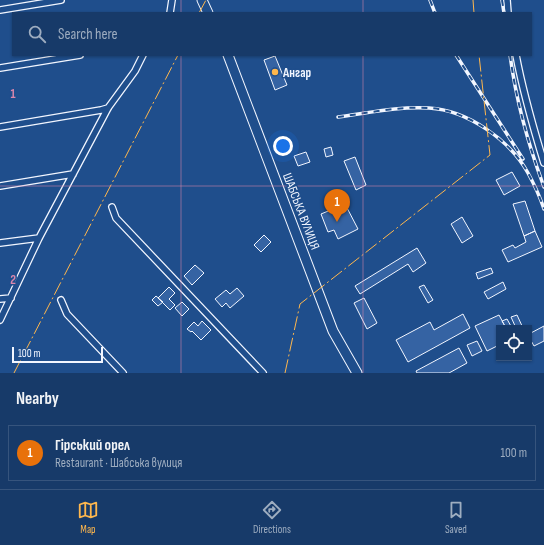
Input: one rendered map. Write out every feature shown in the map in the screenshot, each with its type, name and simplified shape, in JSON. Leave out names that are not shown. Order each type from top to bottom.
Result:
[{"type":"main road","points":[[202,0],[208,12]]},
{"type":"main road","name":"ШАБСЬКА ВУЛИЦЯ","points":[[228,56],[292,219],[333,331],[356,373]]},
{"type":"street","points":[[0,10],[61,0]]},
{"type":"street","points":[[170,12],[172,0]]},
{"type":"street","points":[[507,0],[508,12]]},
{"type":"street","points":[[0,68],[74,56]]},
{"type":"street","points":[[0,320],[39,238],[108,108],[135,71],[142,56]]},
{"type":"street","points":[[516,56],[528,109],[544,163]]},
{"type":"street","points":[[0,127],[108,108]]},
{"type":"street","points":[[0,186],[73,174]]},
{"type":"street","points":[[112,207],[116,218],[263,373]]},
{"type":"street","points":[[0,243],[39,238]]},
{"type":"street","points":[[0,300],[11,298]]},
{"type":"street","points":[[62,300],[67,314],[123,373]]},
{"type":"building","name":"Ангар","points":[[275,56],[287,85],[275,90],[264,60]]},
{"type":"building","points":[[331,147],[333,155],[326,157],[324,149]]},
{"type":"building","points":[[306,152],[310,162],[298,166],[294,156]]},
{"type":"building","points":[[355,157],[366,185],[356,190],[344,161]]},
{"type":"building","points":[[512,172],[520,186],[504,195],[496,180]]},
{"type":"building","points":[[525,201],[535,231],[524,236],[513,204]]},
{"type":"building","points":[[345,204],[358,229],[338,239],[334,230],[328,232],[321,214]]},
{"type":"building","points":[[462,217],[473,236],[462,243],[451,224]]},
{"type":"building","points":[[535,231],[542,247],[508,262],[502,250],[513,245],[515,248],[526,242],[524,236]]},
{"type":"building","points":[[264,235],[271,242],[261,252],[254,245]]},
{"type":"building","points":[[417,248],[426,263],[413,272],[408,264],[360,294],[355,286]]},
{"type":"building","points":[[195,265],[204,273],[192,285],[184,276]]},
{"type":"building","points":[[491,268],[493,273],[478,279],[476,273]]},
{"type":"building","points":[[503,282],[506,289],[488,299],[484,292]]},
{"type":"building","points":[[424,285],[433,300],[428,303],[419,287]]},
{"type":"building","points":[[169,287],[175,293],[169,299],[175,305],[170,310],[158,298]]},
{"type":"building","points":[[237,288],[244,296],[230,308],[226,303],[222,307],[215,299],[226,290],[230,294]]},
{"type":"building","points":[[156,296],[163,302],[158,306],[152,300]]},
{"type":"building","points":[[364,298],[377,323],[367,329],[354,303]]},
{"type":"building","points":[[182,302],[189,309],[182,316],[175,308]]},
{"type":"building","points":[[463,314],[470,328],[408,362],[396,340],[430,322],[434,330]]},
{"type":"building","points":[[499,315],[504,325],[496,325],[496,346],[487,351],[475,326]]},
{"type":"building","points":[[517,315],[522,325],[515,325],[511,317]]},
{"type":"building","points":[[507,319],[510,325],[504,325],[502,321]]},
{"type":"building","points":[[202,321],[211,330],[201,340],[192,331],[191,332],[187,329],[194,322],[198,326]]},
{"type":"building","points":[[544,326],[544,341],[534,346],[532,342],[532,332]]},
{"type":"building","points":[[477,341],[482,351],[472,356],[467,345]]},
{"type":"building","points":[[459,348],[467,363],[449,373],[417,373],[416,371]]},
{"type":"railway","points":[[430,0],[435,12]]},
{"type":"railway","points":[[502,0],[504,12]]},
{"type":"railway","points":[[457,56],[523,159]]},
{"type":"railway","points":[[510,56],[523,122],[544,187]]},
{"type":"railway","points":[[338,117],[406,108],[429,108],[458,114],[486,129],[499,138],[510,149],[528,173],[544,209]]},
{"type":"power","points":[[200,12],[206,0]]},
{"type":"power","points":[[473,0],[474,12]]},
{"type":"power","points":[[14,373],[177,56]]},
{"type":"power","points":[[285,373],[300,304],[490,155],[479,56]]},
{"type":"place","name":"Ангар","points":[[275,72]]},
{"type":"place","name":"Гірський орел","points":[[337,222]]}]
